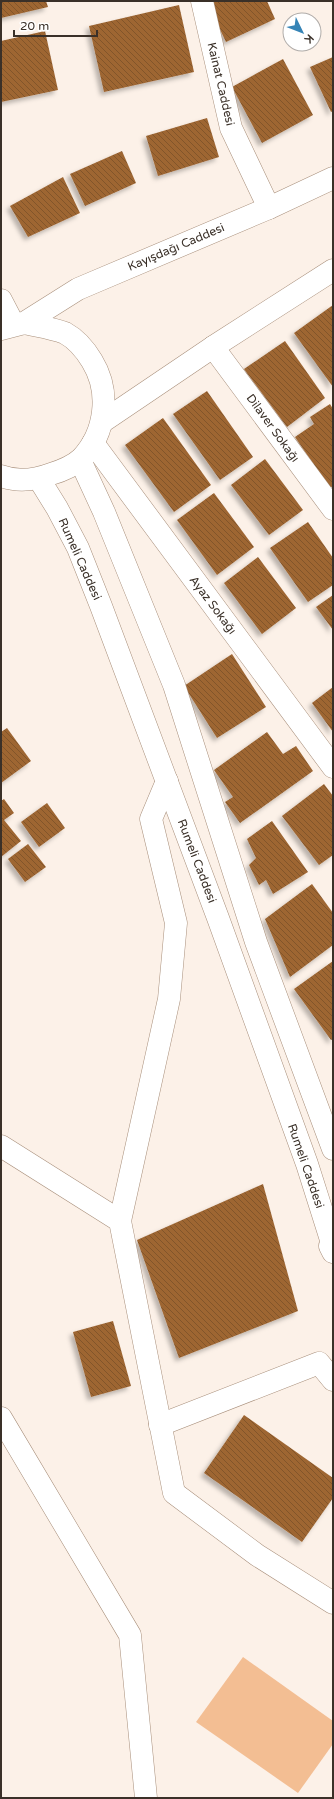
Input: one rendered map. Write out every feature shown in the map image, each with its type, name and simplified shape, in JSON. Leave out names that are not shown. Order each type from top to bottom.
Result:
[{"type":"street","name":"Kainat Caddesi","points":[[202,1],[231,128],[269,208]]},
{"type":"street","name":"Kayışdağı Caddesi","points":[[13,326],[78,289],[269,208],[333,178]]},
{"type":"street","points":[[102,422],[213,346],[333,270]]},
{"type":"street","points":[[1,300],[13,326],[66,334],[85,350],[99,372],[104,396],[102,422],[86,452],[63,470],[32,479],[1,494]]},
{"type":"street","name":"Dilaver Sokağı","points":[[213,346],[333,509]]},
{"type":"street","points":[[86,452],[104,512],[174,685],[256,942],[333,1149]]},
{"type":"street","name":"Ayaz Sokağı","points":[[86,452],[333,767]]},
{"type":"street","points":[[1,476],[12,480],[32,479]]},
{"type":"street","name":"Rumeli Caddesi","points":[[32,479],[57,508],[78,548],[167,781],[307,1164],[333,1246]]},
{"type":"street","points":[[167,781],[151,819],[176,924],[169,999],[120,1221],[160,1425],[174,1493],[257,1554],[333,1603]]},
{"type":"street","points":[[1,1146],[120,1221]]},
{"type":"street","points":[[160,1425],[319,1363],[333,1380]]},
{"type":"street","points":[[1,1418],[130,1635],[146,1798]]},
{"type":"shaded area","points":[[243,1657],[333,1721],[333,1744],[298,1793],[196,1722]]},
{"type":"building","points":[[1,1],[46,1],[48,7],[1,18]]},
{"type":"building","points":[[214,1],[267,1],[275,19],[226,42],[208,4]]},
{"type":"building","points":[[179,5],[194,72],[104,92],[89,26]]},
{"type":"building","points":[[45,31],[58,90],[1,102],[1,41]]},
{"type":"building","points":[[333,57],[333,111],[331,112],[310,67]]},
{"type":"building","points":[[283,59],[313,115],[262,143],[232,87]]},
{"type":"building","points":[[207,118],[219,157],[158,176],[146,136]]},
{"type":"building","points":[[122,151],[136,183],[85,206],[70,174]]},
{"type":"building","points":[[63,177],[80,213],[28,237],[10,206]]},
{"type":"building","points":[[333,305],[333,387],[294,333]]},
{"type":"building","points":[[285,341],[325,398],[287,427],[244,369]]},
{"type":"building","points":[[207,391],[253,457],[220,480],[173,414]]},
{"type":"building","points":[[330,404],[333,409],[333,486],[330,488],[295,437],[314,424],[310,417]]},
{"type":"building","points":[[163,418],[211,485],[174,512],[125,445]]},
{"type":"building","points":[[265,459],[303,510],[269,535],[231,485]]},
{"type":"building","points":[[214,493],[254,547],[217,575],[177,520]]},
{"type":"building","points":[[308,522],[333,558],[333,585],[308,602],[270,548]]},
{"type":"building","points":[[258,557],[296,608],[262,634],[224,583]]},
{"type":"building","points":[[333,595],[333,630],[316,607]]},
{"type":"building","points":[[232,654],[266,707],[217,738],[184,686]]},
{"type":"building","points":[[333,687],[333,732],[312,703]]},
{"type":"building","points":[[7,728],[31,761],[1,783],[1,732]]},
{"type":"building","points":[[267,732],[283,754],[296,746],[313,771],[240,823],[225,802],[233,797],[214,770]]},
{"type":"building","points":[[324,784],[333,796],[333,855],[319,865],[282,816]]},
{"type":"building","points":[[4,799],[14,813],[4,820],[21,841],[1,857],[1,801]]},
{"type":"building","points":[[47,803],[65,828],[39,847],[21,822]]},
{"type":"building","points":[[272,821],[308,872],[273,894],[266,880],[259,885],[249,865],[256,858],[247,839]]},
{"type":"building","points":[[28,844],[46,867],[25,882],[8,859]]},
{"type":"building","points":[[312,884],[333,913],[333,945],[290,977],[265,919]]},
{"type":"building","points":[[333,961],[333,1039],[331,1040],[294,989]]},
{"type":"building","points":[[263,1184],[298,1311],[179,1358],[137,1240]]},
{"type":"building","points":[[113,1321],[131,1386],[91,1397],[73,1332]]},
{"type":"building","points":[[244,1415],[333,1478],[333,1498],[302,1542],[204,1473]]}]
